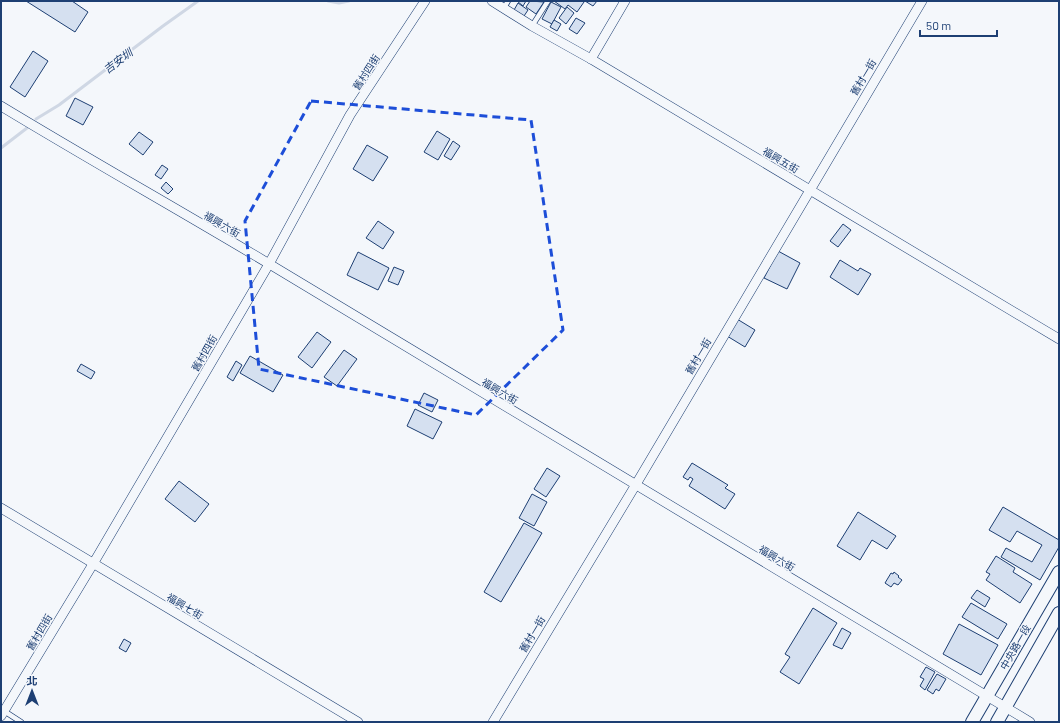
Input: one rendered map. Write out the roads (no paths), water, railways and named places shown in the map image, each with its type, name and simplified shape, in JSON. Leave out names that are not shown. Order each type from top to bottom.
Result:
[{"type":"street","name":"舊村四街","points":[[2,712],[93,564],[269,264],[350,115],[425,1]]},
{"type":"street","name":"福興五街","points":[[492,1],[506,4],[532,26],[591,59],[1059,339]]},
{"type":"street","points":[[591,59],[625,1]]},
{"type":"street","name":"舊村一街","points":[[493,722],[635,486],[922,1]]},
{"type":"street","name":"福興六街","points":[[1,106],[269,264],[635,486],[1030,722]]},
{"type":"street","name":"福興七街","points":[[1,508],[358,722]]},
{"type":"street","name":"中央路一段","points":[[972,722],[1059,572]]},
{"type":"street","points":[[997,722],[1059,613]]},
{"type":"lane","points":[[532,26],[548,1]]},
{"type":"lane","points":[[2,712],[21,722]]},
{"type":"waterway","name":"吉安圳","points":[[36,119],[59,105],[198,1]]},
{"type":"waterway","name":"吉安圳","points":[[328,1],[339,3],[349,1]]},
{"type":"waterway","name":"吉安圳","points":[[1,148],[27,128]]}]
